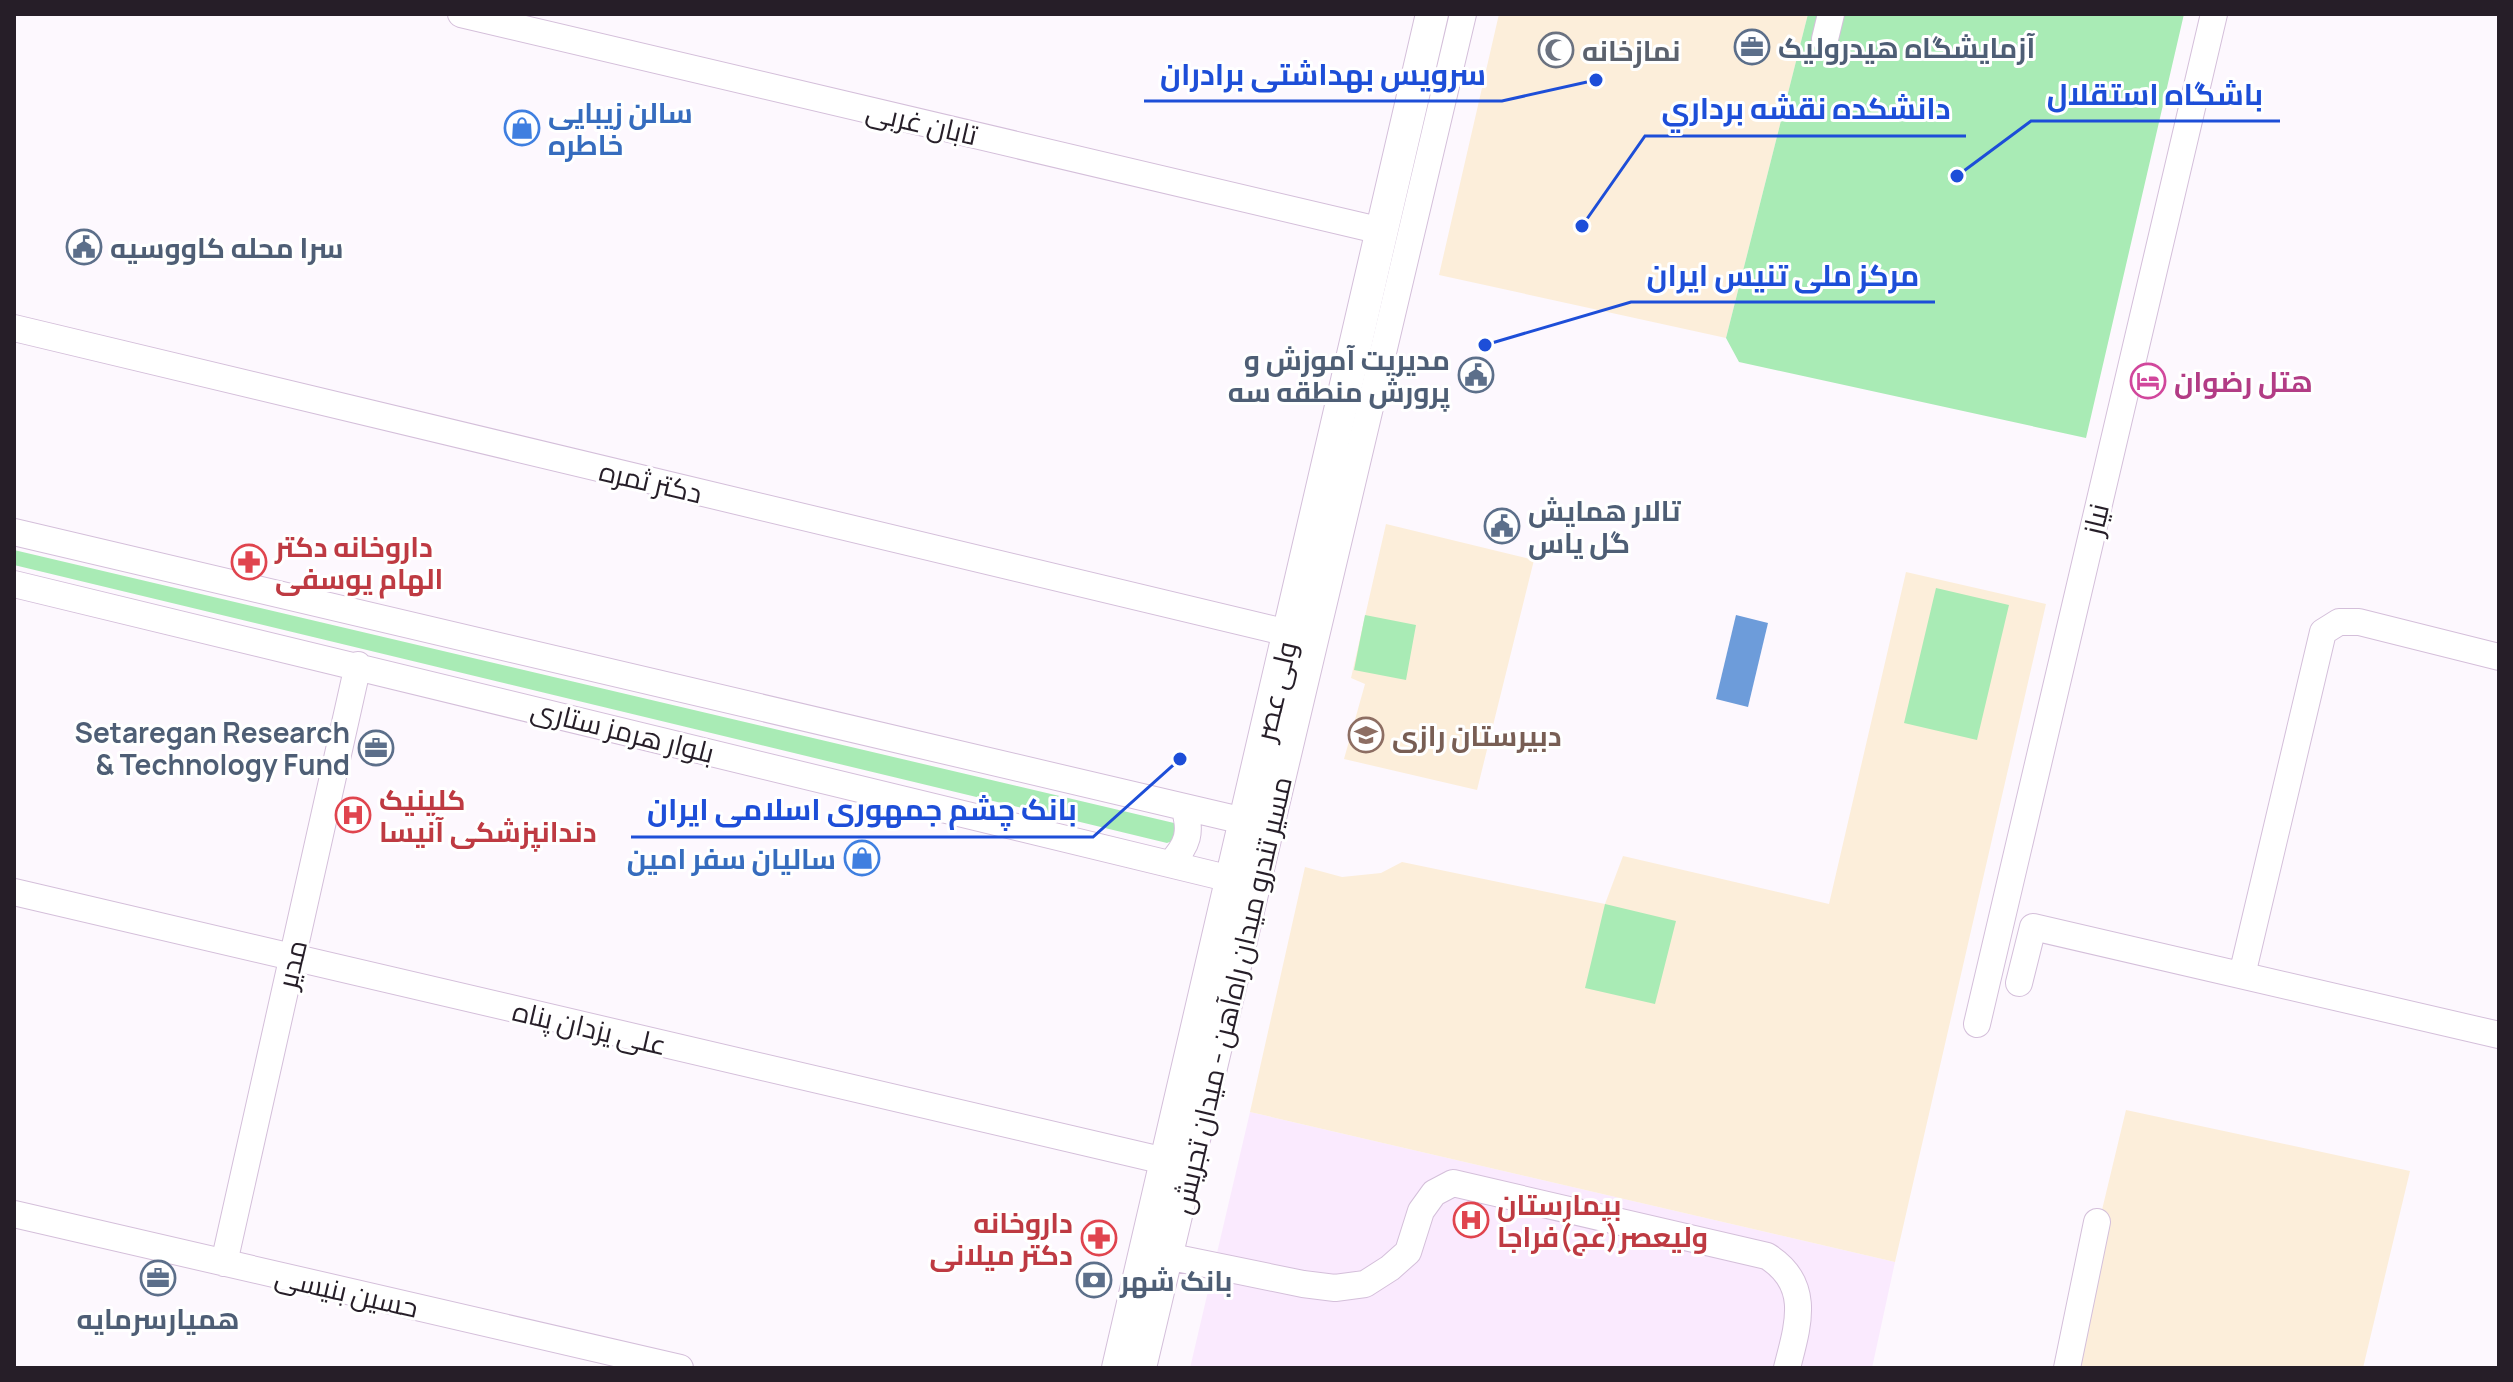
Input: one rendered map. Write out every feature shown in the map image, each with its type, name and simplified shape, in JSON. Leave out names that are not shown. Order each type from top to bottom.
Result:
[{"type":"main road","name":"ولی عصر","points":[[1118,1368],[1157,1254],[1165,1161],[1432,14]]},
{"type":"street","name":"تابان غربی","points":[[461,14],[1382,231]]},
{"type":"street","name":"مسیر تندرو میدان راه‌آهن - میدان تجریش","points":[[1143,1368],[1157,1254],[1463,14]]},
{"type":"street","name":"نیاز","points":[[1977,1024],[2214,14]]},
{"type":"street","name":"دکتر ثمره","points":[[14,328],[1288,633]]},
{"type":"street","name":"بلوار هرمز ستاری","points":[[14,532],[1244,821]]},
{"type":"street","name":"بلوار هرمز ستاری","points":[[14,584],[1231,879]]},
{"type":"street","points":[[2242,975],[2323,632],[2339,622],[2359,622],[2499,657]]},
{"type":"street","name":"مدیر","points":[[224,1263],[358,665]]},
{"type":"street","points":[[1170,864],[1183,850],[1189,836],[1190,824],[1184,807]]},
{"type":"street","name":"علی یزدان پناه","points":[[14,892],[1165,1161]]},
{"type":"street","points":[[2019,983],[2033,927],[2499,1035]]},
{"type":"street","points":[[1157,1254],[1335,1288],[1365,1284],[1408,1252],[1421,1211],[1434,1193],[1453,1183],[1767,1256],[1780,1263],[1798,1294],[1799,1310],[1787,1368]]},
{"type":"street","name":"حسین بنیسی","points":[[14,1214],[680,1368]]},
{"type":"street","points":[[2067,1368],[2097,1222]]},
{"type":"shaded area","points":[[1499,14],[1808,14],[1726,338],[1439,275]]},
{"type":"shaded area","points":[[1386,524],[1534,560],[1477,790],[1344,759],[1365,684],[1351,678]]},
{"type":"shaded area","points":[[1906,572],[2046,604],[1895,1262],[1250,1112],[1305,867],[1342,877],[1381,873],[1402,862],[1605,904],[1623,856],[1829,904]]},
{"type":"shaded area","points":[[2126,1110],[2410,1171],[2363,1368],[2064,1368]]},
{"type":"shaded area","name":"بیمارستان ولیعصر(عج)فراجا","points":[[1250,1112],[1895,1262],[1872,1368],[1190,1368]]},
{"type":"green space","points":[[1808,14],[2184,14],[2086,438],[1739,362],[1726,338]]},
{"type":"green space","points":[[14,550],[1174,823],[1178,839],[1167,843],[14,565]]},
{"type":"green space","points":[[1936,588],[2009,605],[1977,740],[1904,723]]},
{"type":"green space","points":[[1365,615],[1416,625],[1406,680],[1354,670]]},
{"type":"green space","points":[[1605,904],[1676,921],[1655,1004],[1585,988]]},
{"type":"water","points":[[1736,615],[1768,623],[1748,707],[1716,699]]},
{"type":"place","name":"آزمایشگاه هیدرولیک","points":[[1752,47]]},
{"type":"place","name":"نمازخانه","points":[[1556,50]]},
{"type":"place","name":"سرویس بهداشتی برادران","points":[[1596,80]]},
{"type":"place","name":"سالن زیبایی خاطره","points":[[522,128]]},
{"type":"place","name":"باشگاه استقلال","points":[[1957,176]]},
{"type":"place","name":"دانشكده نقشه برداري","points":[[1582,226]]},
{"type":"place","name":"سرا محله کاووسیه","points":[[84,247]]},
{"type":"place","name":"مرکز ملی تنیس ایران","points":[[1485,345]]},
{"type":"place","name":"مدیریت آموزش و پرورش منطقه سه","points":[[1476,375]]},
{"type":"place","name":"هتل رضوان","points":[[2148,381]]},
{"type":"place","name":"تالار همایش گل یاس","points":[[1502,526]]},
{"type":"place","name":"داروخانه دکتر الهام یوسفی","points":[[249,562]]},
{"type":"place","name":"دبیرستان رازی","points":[[1366,735]]},
{"type":"place","name":"Setaregan Research & Technology Fund","points":[[376,748]]},
{"type":"place","name":"بانک چشم جمهوری اسلامی ایران","points":[[1180,759]]},
{"type":"place","name":"کلینیک دندانپزشکی آنیسا","points":[[353,815]]},
{"type":"place","name":"سالیان سفر امین","points":[[862,858]]},
{"type":"place","name":"بیمارستان ولیعصر(عج)فراجا","points":[[1471,1220]]},
{"type":"place","name":"داروخانه دکتر میلانی","points":[[1099,1238]]},
{"type":"place","name":"همیارسرمایه","points":[[158,1278]]},
{"type":"place","name":"بانک شهر","points":[[1094,1280]]}]
